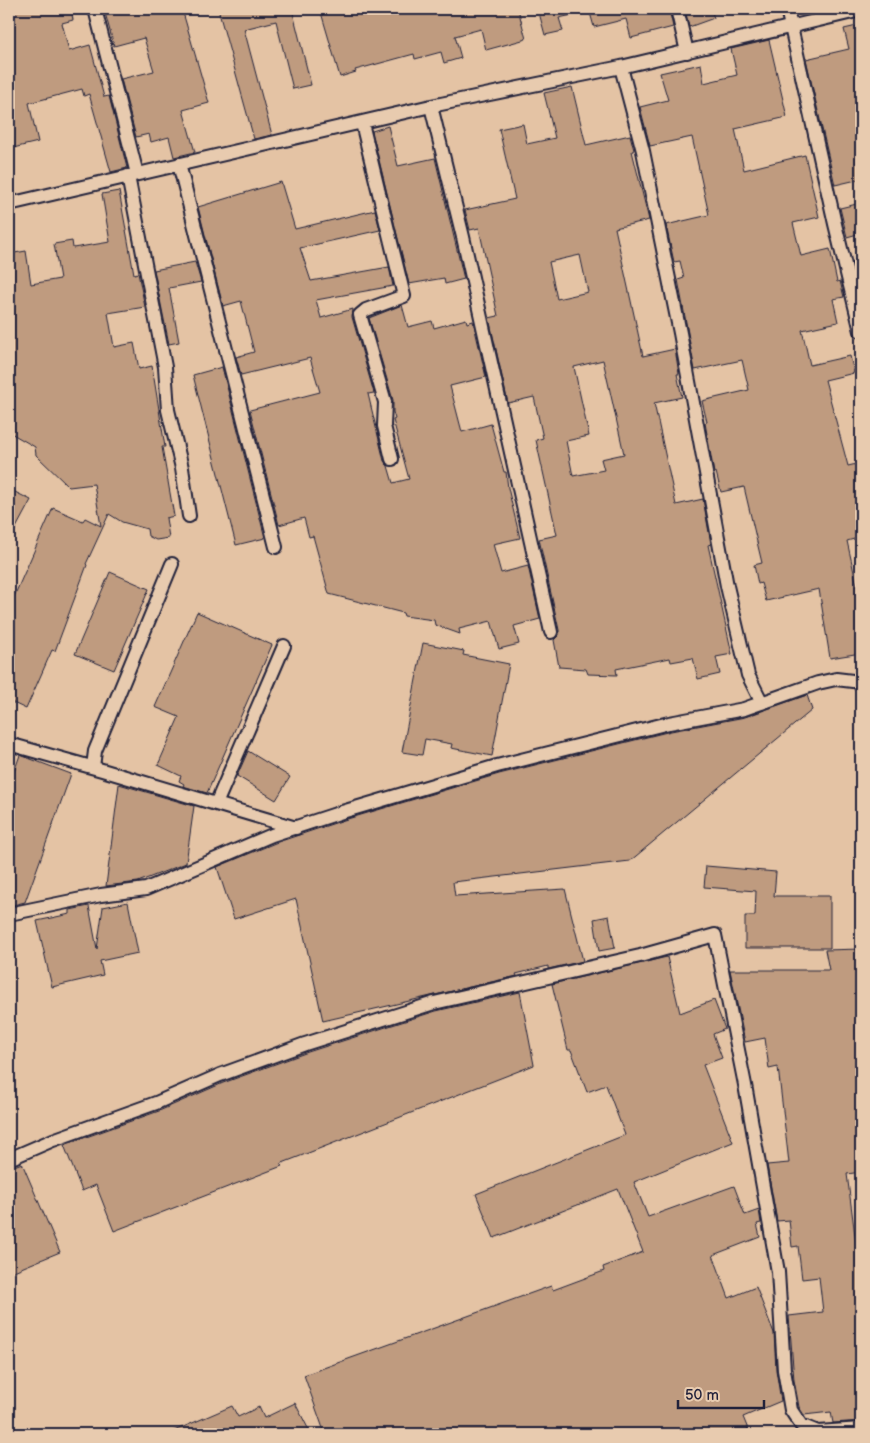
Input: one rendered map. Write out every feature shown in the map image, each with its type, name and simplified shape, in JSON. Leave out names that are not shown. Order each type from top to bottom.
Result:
[{"type":"street","points":[[95,9],[132,175],[150,297],[165,367],[168,410],[182,468],[189,516]]},
{"type":"street","points":[[677,9],[687,52]]},
{"type":"street","points":[[787,9],[834,224],[861,332]]},
{"type":"street","points":[[9,204],[431,106],[622,67],[861,10]]},
{"type":"street","points":[[622,67],[643,151],[728,586],[748,675],[762,703]]},
{"type":"street","points":[[431,106],[465,246],[551,632]]},
{"type":"street","points":[[362,123],[404,296],[366,310],[360,315],[385,402],[384,426],[392,459]]},
{"type":"street","points":[[179,164],[276,547]]},
{"type":"street","points":[[93,767],[95,751],[172,564]]},
{"type":"street","points":[[216,804],[284,646]]},
{"type":"street","points":[[9,914],[101,895],[146,889],[263,839],[342,812],[497,766],[670,723],[744,709],[818,683],[836,679],[861,682]]},
{"type":"street","points":[[9,744],[93,767],[296,828]]},
{"type":"street","points":[[9,1159],[53,1140],[156,1103],[305,1044],[434,1003],[640,956],[715,935],[745,1084],[778,1272],[784,1370],[791,1410],[801,1425],[818,1432],[861,1429]]},
{"type":"building","points":[[9,9],[71,9],[73,20],[62,23],[69,51],[90,45],[104,97],[109,96],[127,168],[111,172],[89,94],[84,96],[82,89],[29,103],[38,142],[9,149]]},
{"type":"building","points":[[104,9],[182,9],[209,103],[183,110],[195,152],[174,157],[169,137],[151,142],[149,134],[136,137],[121,79],[154,71],[144,38],[114,46]]},
{"type":"building","points":[[218,9],[292,9],[311,85],[293,89],[276,21],[244,29],[272,135],[254,139]]},
{"type":"building","points":[[320,9],[518,9],[526,39],[486,50],[481,29],[455,36],[461,58],[444,63],[441,52],[415,59],[414,54],[355,70],[356,72],[340,77]]},
{"type":"building","points":[[538,9],[585,9],[585,12],[559,18],[563,31],[545,35]]},
{"type":"building","points":[[589,9],[669,9],[673,27],[631,38],[626,19],[594,27]]},
{"type":"building","points":[[685,9],[711,9],[714,18],[689,27]]},
{"type":"building","points":[[861,25],[861,179],[835,185],[806,59],[849,49],[844,29]]},
{"type":"building","points":[[769,40],[787,117],[735,129],[744,170],[805,155],[819,217],[793,223],[801,256],[830,249],[837,282],[840,281],[844,297],[833,299],[838,322],[802,330],[810,365],[850,356],[854,373],[825,380],[848,466],[861,463],[861,482],[859,482],[861,491],[861,537],[847,541],[861,604],[861,653],[830,658],[819,589],[766,601],[761,583],[758,584],[754,565],[762,563],[744,487],[721,492],[716,472],[714,473],[702,401],[749,390],[742,360],[695,370],[678,280],[684,278],[680,261],[674,262],[666,225],[709,215],[692,137],[650,146],[640,107],[668,100],[660,73],[701,64],[704,83],[737,75],[731,49]]},
{"type":"building","points":[[572,87],[586,145],[630,135],[634,150],[632,151],[649,220],[615,228],[643,356],[675,349],[679,374],[677,374],[682,397],[654,403],[676,505],[703,499],[711,544],[708,545],[732,654],[716,657],[720,674],[698,679],[693,658],[671,662],[670,658],[616,669],[617,675],[588,674],[586,669],[559,667],[554,640],[559,635],[559,630],[539,539],[557,535],[536,440],[543,438],[534,397],[508,403],[489,318],[498,316],[479,228],[470,230],[465,210],[515,199],[499,129],[523,124],[527,144],[555,138],[544,93]],"holes":[[[580,255],[588,292],[557,299],[549,262]],[[603,360],[624,454],[601,459],[604,470],[573,476],[566,441],[589,436],[574,367]]]},
{"type":"building","points":[[388,126],[398,166],[435,158],[464,279],[445,284],[444,278],[409,284],[372,131]]},
{"type":"building","points":[[281,182],[295,229],[375,210],[380,230],[300,248],[311,281],[389,267],[393,286],[316,300],[321,318],[353,309],[352,317],[374,393],[368,394],[384,461],[388,466],[393,483],[409,479],[393,420],[395,419],[393,400],[369,318],[402,305],[408,327],[432,321],[434,328],[466,319],[467,323],[473,321],[486,377],[450,386],[462,432],[491,424],[504,472],[506,472],[520,538],[493,544],[501,573],[528,566],[540,619],[514,626],[519,644],[499,649],[491,621],[459,629],[460,634],[435,625],[434,620],[404,616],[403,613],[329,594],[313,536],[309,537],[304,518],[279,525],[250,410],[320,392],[310,358],[241,375],[236,357],[254,352],[241,301],[223,306],[198,207]]},
{"type":"building","points":[[119,191],[134,274],[138,273],[145,307],[108,313],[114,347],[134,343],[139,369],[152,366],[165,447],[162,447],[174,516],[166,518],[169,538],[156,540],[148,536],[147,529],[122,522],[109,514],[86,564],[55,651],[52,650],[26,709],[9,701],[9,608],[53,508],[83,521],[85,518],[101,526],[94,484],[69,487],[36,455],[35,447],[9,432],[9,254],[26,251],[31,284],[60,279],[54,244],[72,241],[73,248],[110,242],[102,194]]},
{"type":"building","points":[[861,203],[861,233],[847,237],[840,208]]},
{"type":"building","points":[[195,262],[201,282],[169,288],[179,342],[169,344],[154,270]]},
{"type":"building","points":[[222,367],[265,538],[236,545],[193,375]]},
{"type":"building","points":[[13,491],[31,500],[9,541],[9,498]]},
{"type":"building","points":[[110,572],[149,589],[114,670],[75,654]]},
{"type":"building","points":[[197,612],[272,645],[207,793],[183,786],[184,784],[179,781],[181,776],[158,765],[179,717],[155,707]]},
{"type":"building","points":[[423,643],[464,651],[463,655],[509,664],[492,756],[451,748],[452,744],[425,739],[422,755],[402,752]]},
{"type":"building","points":[[807,695],[812,710],[630,861],[453,882],[455,896],[565,889],[583,961],[548,969],[548,966],[516,974],[517,976],[323,1021],[296,899],[234,919],[217,867],[275,843],[344,820],[499,774],[671,731],[745,717]]},
{"type":"building","points":[[248,751],[290,777],[276,800],[237,776]]},
{"type":"building","points":[[20,755],[71,774],[25,902],[9,906],[9,786]]},
{"type":"building","points":[[119,784],[194,806],[186,863],[138,882],[106,886]]},
{"type":"building","points":[[706,866],[776,872],[774,896],[830,896],[830,948],[745,948],[745,916],[755,916],[756,891],[704,887]]},
{"type":"building","points":[[128,902],[138,953],[100,961],[103,975],[52,987],[37,921],[70,914],[70,910],[89,906],[97,949],[103,907]]},
{"type":"building","points":[[609,916],[615,948],[599,951],[594,919]]},
{"type":"building","points":[[861,949],[861,1172],[847,1174],[857,1251],[861,1250],[861,1303],[859,1303],[861,1321],[861,1421],[833,1423],[831,1412],[804,1415],[799,1407],[794,1380],[789,1316],[823,1312],[819,1277],[802,1279],[798,1246],[792,1247],[789,1220],[777,1221],[767,1165],[789,1163],[778,1067],[769,1069],[765,1038],[745,1042],[730,970],[829,970],[825,950]]},
{"type":"building","points":[[667,957],[680,1013],[714,1000],[725,1029],[713,1034],[722,1058],[703,1065],[733,1142],[634,1182],[648,1217],[734,1186],[745,1215],[759,1210],[761,1223],[757,1224],[760,1237],[713,1255],[729,1298],[756,1287],[774,1333],[776,1370],[781,1401],[743,1417],[750,1434],[325,1434],[304,1375],[551,1286],[553,1290],[604,1271],[603,1267],[643,1252],[618,1189],[494,1238],[476,1194],[625,1135],[606,1085],[587,1092],[571,1050],[568,1050],[552,984]]},
{"type":"building","points":[[520,992],[534,1065],[114,1231],[96,1185],[82,1191],[64,1145],[159,1111],[223,1083],[308,1052],[436,1011]]},
{"type":"building","points":[[22,1163],[60,1252],[9,1273],[9,1168]]},
{"type":"building","points":[[295,1403],[311,1434],[167,1434],[232,1406],[238,1417],[259,1407],[264,1418]]}]
